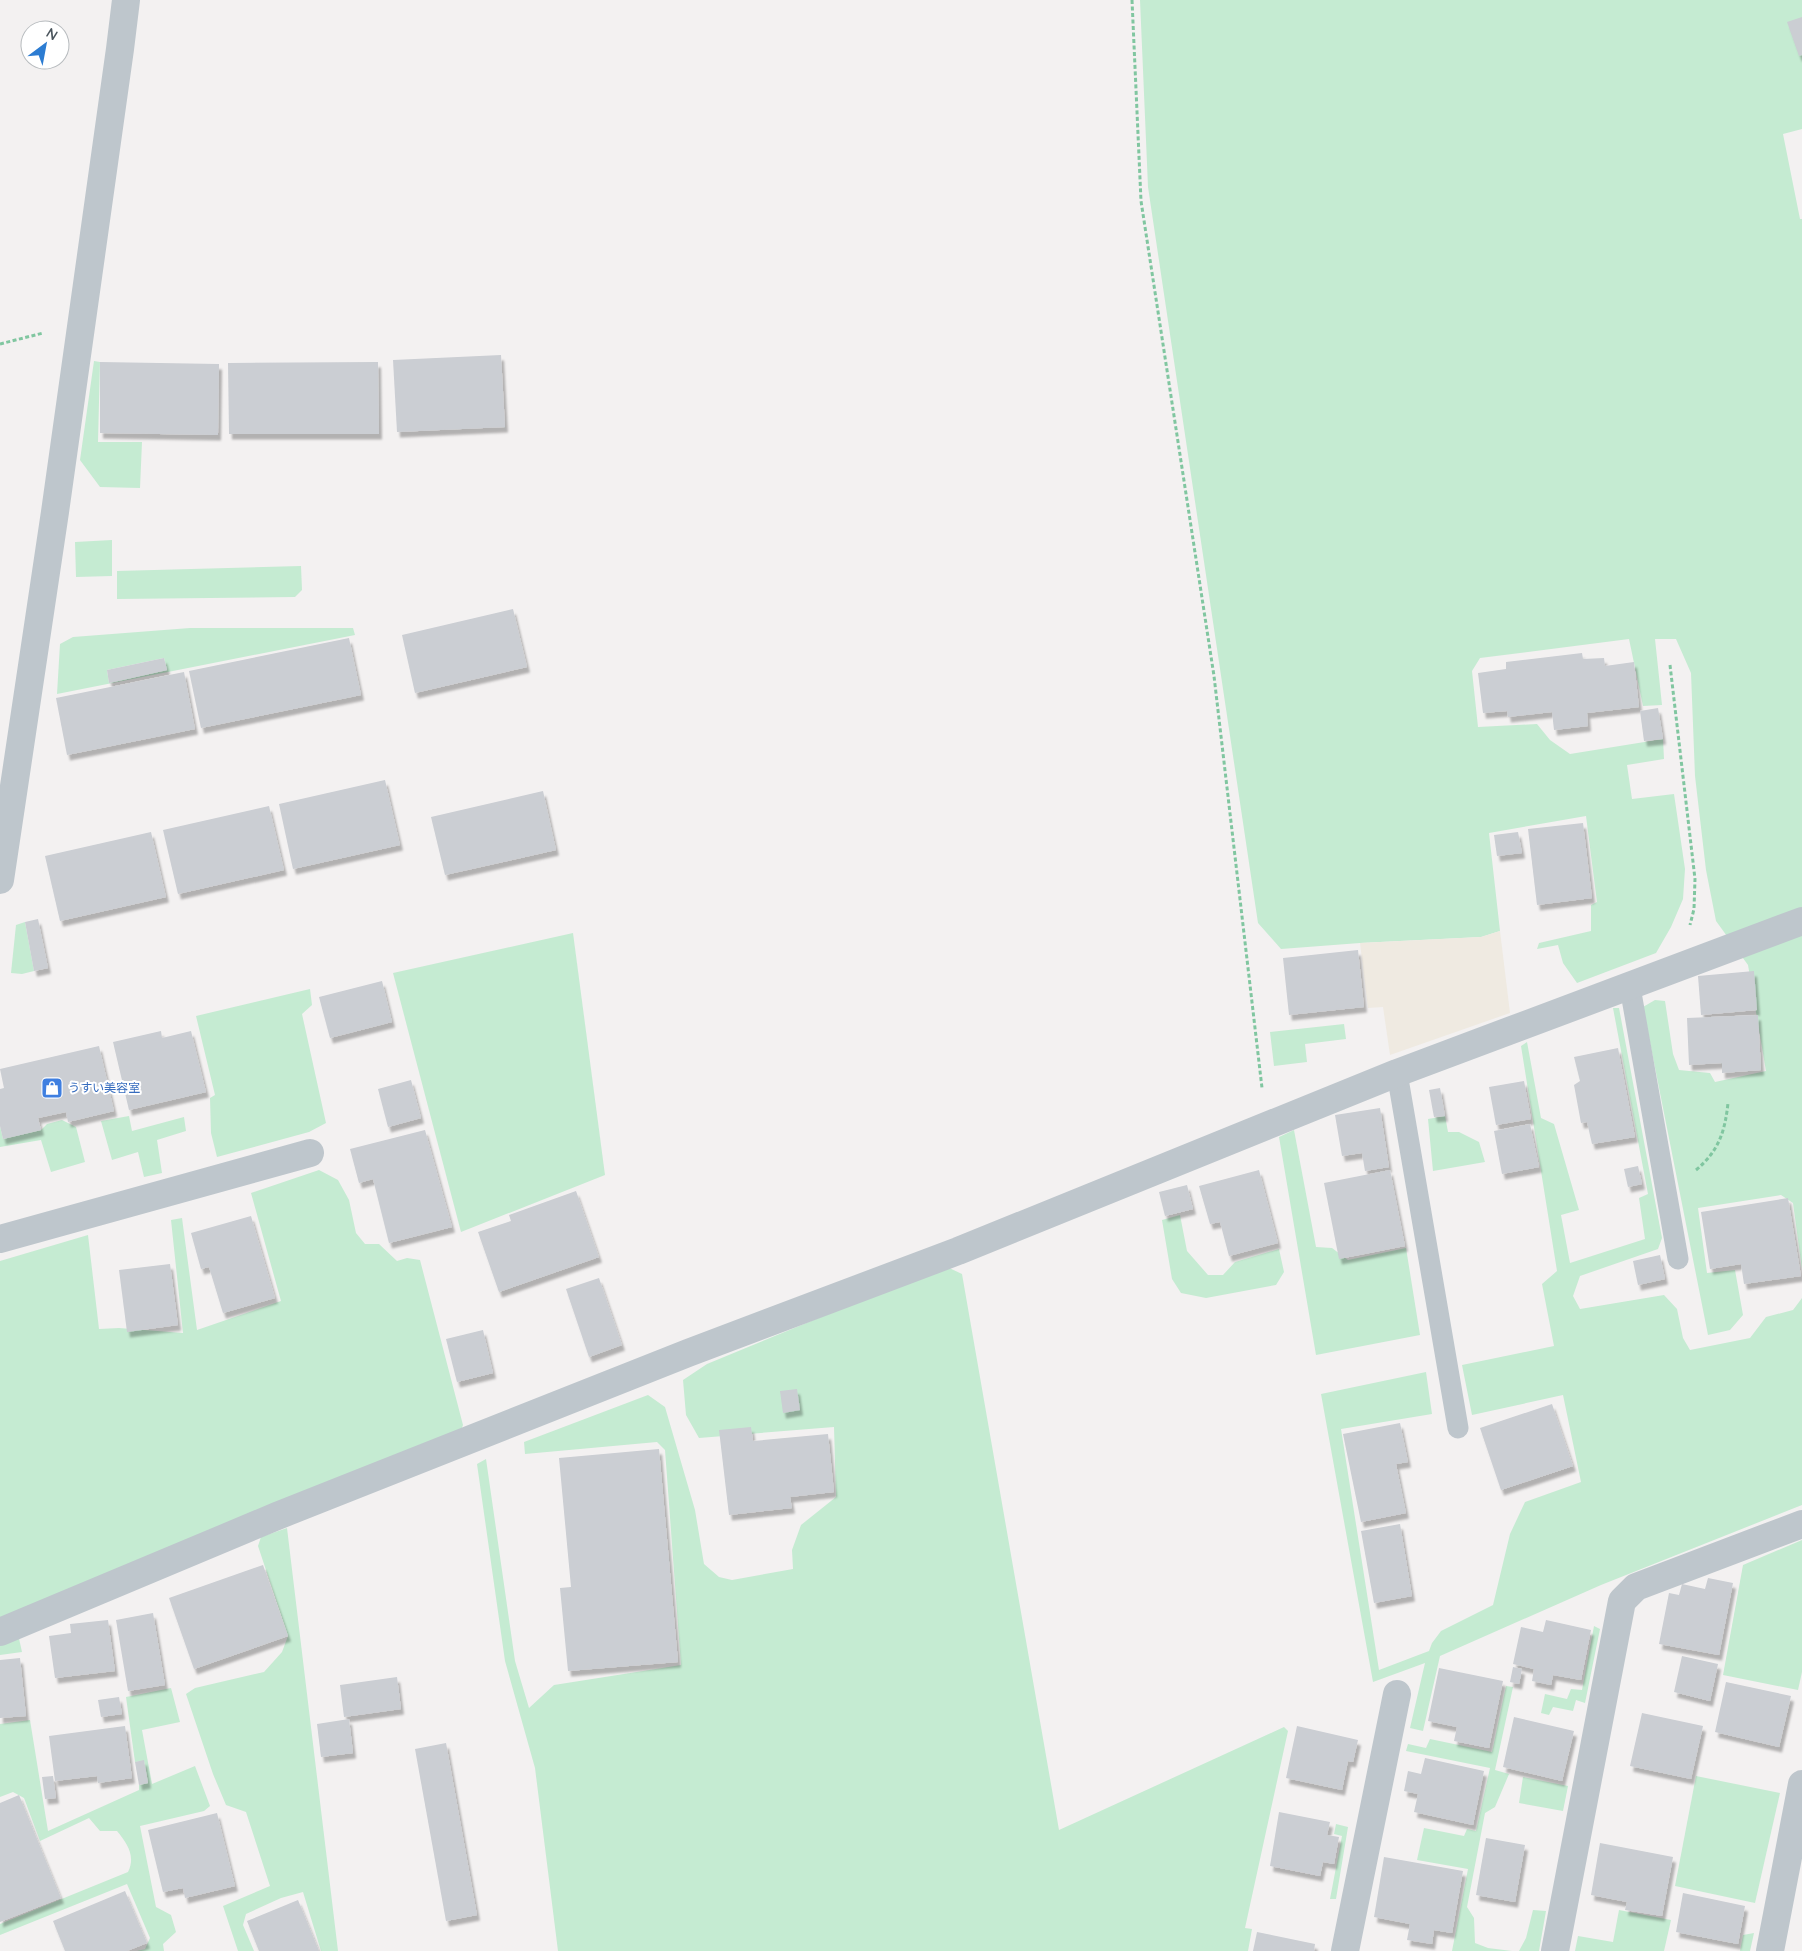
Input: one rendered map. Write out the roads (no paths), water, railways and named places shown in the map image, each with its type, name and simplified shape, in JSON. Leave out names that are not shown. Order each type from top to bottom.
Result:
[{"type":"street","points":[[0,880],[126,0]]},
{"type":"street","points":[[0,1632],[323,1498],[688,1353],[958,1251],[1397,1073],[1802,921]]},
{"type":"street","points":[[0,1239],[310,1154]]},
{"type":"street","points":[[1555,1951],[1622,1601],[1636,1587],[1802,1524]]},
{"type":"street","points":[[1345,1951],[1397,1694]]},
{"type":"street","points":[[1770,1951],[1802,1784]]},
{"type":"lane","points":[[1630,987],[1678,1258]]},
{"type":"lane","points":[[1397,1073],[1458,1428]]},
{"type":"place","name":"うすい美容室","points":[[52,1088]]}]
